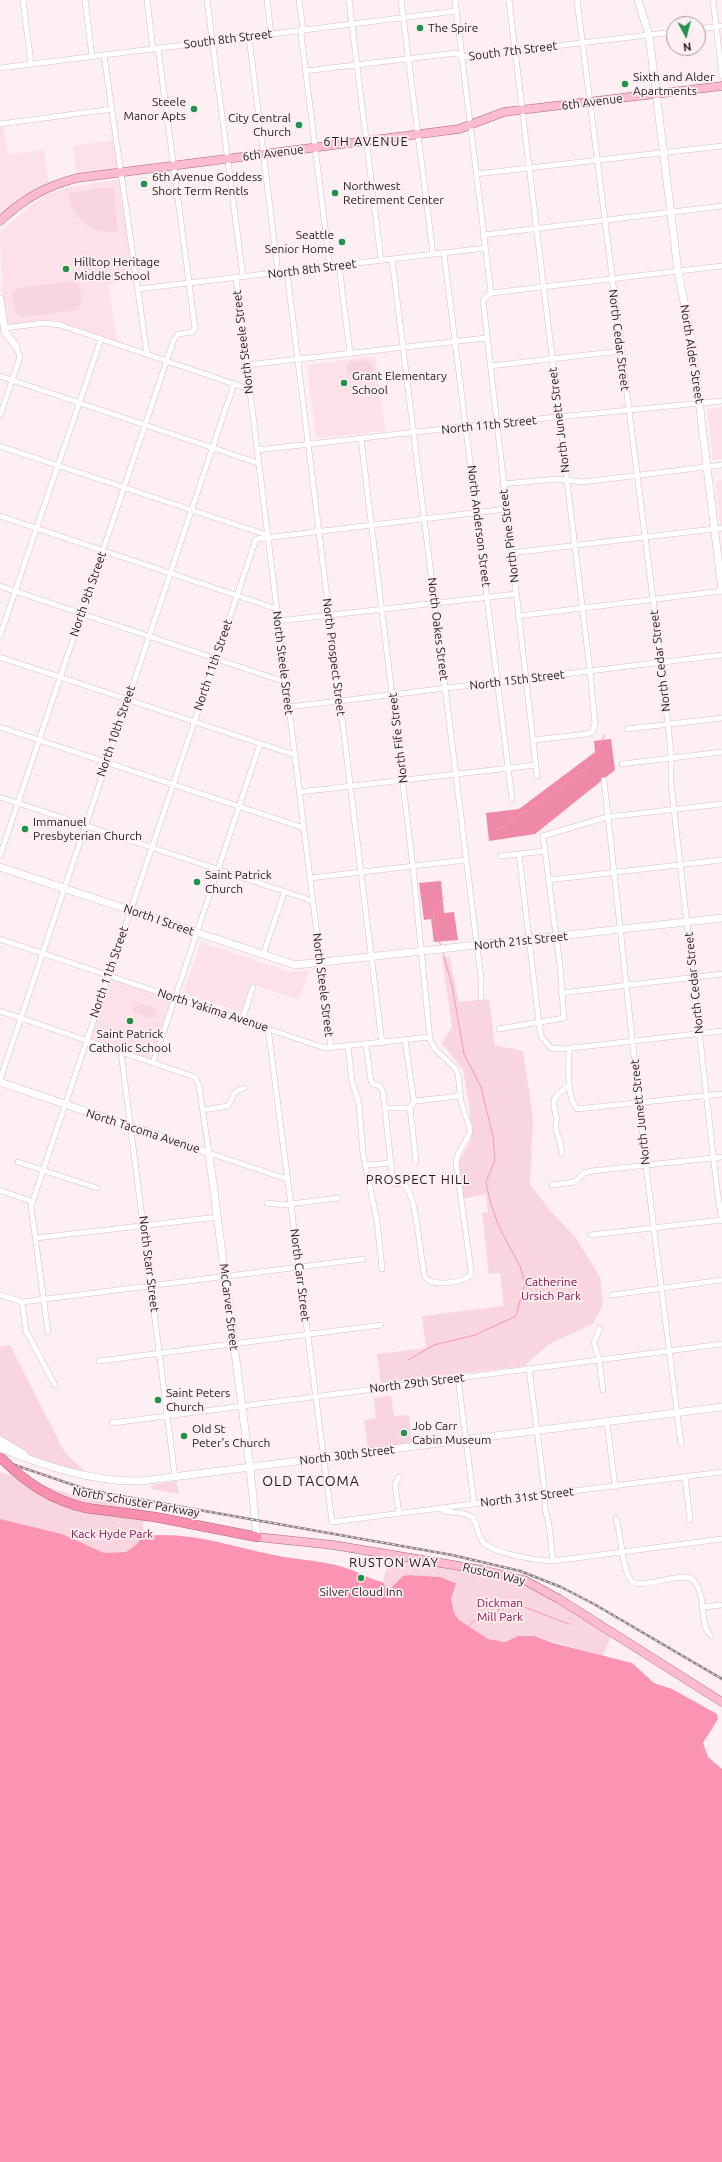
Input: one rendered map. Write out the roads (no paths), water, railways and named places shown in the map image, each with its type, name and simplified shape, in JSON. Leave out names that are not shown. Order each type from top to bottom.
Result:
[{"type":"highway","name":"North Schuster Parkway","points":[[0,1457],[19,1476],[41,1491],[61,1500],[86,1508],[155,1518],[257,1537]]},
{"type":"main road","name":"North Alder Street","points":[[638,0],[649,35],[678,271],[690,324],[722,591]]},
{"type":"main road","name":"6th Avenue","points":[[0,221],[4,214],[26,200],[53,185],[77,178],[418,135],[459,129],[498,113],[722,86]]},
{"type":"main road","points":[[0,303],[4,328],[8,338],[16,346]]},
{"type":"main road","name":"North I Street","points":[[0,867],[295,965],[320,963]]},
{"type":"main road","name":"North 21st Street","points":[[320,963],[722,918]]},
{"type":"main road","name":"North Tacoma Avenue","points":[[0,1081],[209,1153]]},
{"type":"main road","name":"McCarver Street","points":[[209,1153],[250,1468],[257,1537]]},
{"type":"main road","name":"North 30th Street","points":[[0,1448],[63,1470],[104,1479],[141,1481],[722,1407]]},
{"type":"main road","points":[[0,1440],[33,1460]]},
{"type":"main road","name":"Ruston Way","points":[[257,1537],[346,1547],[483,1570],[524,1580],[559,1599],[722,1702]]},
{"type":"street","points":[[23,0],[31,64]]},
{"type":"street","points":[[84,0],[92,56]]},
{"type":"street","points":[[147,0],[174,165],[190,284]]},
{"type":"street","name":"North Steele Street","points":[[207,0],[243,277]]},
{"type":"street","points":[[267,0],[271,34]]},
{"type":"street","points":[[299,0],[303,30],[301,34],[305,71],[330,267]]},
{"type":"street","points":[[349,0],[381,260]]},
{"type":"street","points":[[401,0],[433,254]]},
{"type":"street","points":[[455,0],[491,293],[722,266]]},
{"type":"street","name":"North Junett Street","points":[[508,0],[590,671],[594,730],[587,734],[533,740]]},
{"type":"street","name":"North Cedar Street","points":[[577,0],[636,476],[661,662],[668,724],[674,810],[706,1096],[722,1221]]},
{"type":"street","points":[[713,0],[722,76]]},
{"type":"street","name":"South 8th Street","points":[[0,68],[456,11]]},
{"type":"street","points":[[706,28],[722,26]]},
{"type":"street","name":"South 7th Street","points":[[305,71],[456,53],[462,57],[666,33]]},
{"type":"street","points":[[249,37],[265,154],[278,273]]},
{"type":"street","points":[[104,55],[147,354]]},
{"type":"street","points":[[0,124],[112,109]]},
{"type":"street","points":[[476,174],[722,146]]},
{"type":"street","points":[[483,235],[722,206]]},
{"type":"street","name":"North 8th Street","points":[[138,289],[485,248]]},
{"type":"street","name":"North Anderson Street","points":[[444,253],[512,799]]},
{"type":"street","name":"North Oakes Street","points":[[392,259],[481,978],[480,998]]},
{"type":"street","points":[[339,266],[350,353]]},
{"type":"street","name":"North Prospect Street","points":[[287,272],[382,1043]]},
{"type":"street","name":"North Steele Street","points":[[236,278],[331,1048]]},
{"type":"street","name":"North 9th Street","points":[[0,856],[174,339],[178,334],[192,332],[195,328],[190,284]]},
{"type":"street","name":"North Pine Street","points":[[491,293],[486,296],[483,304],[486,338],[537,776]]},
{"type":"street","points":[[4,328],[53,323],[249,389]]},
{"type":"street","points":[[246,365],[486,338]]},
{"type":"street","points":[[0,636],[101,339]]},
{"type":"street","points":[[0,416],[20,357],[16,346]]},
{"type":"street","points":[[490,366],[621,351]]},
{"type":"street","points":[[0,376],[258,463]]},
{"type":"street","name":"North 10th Street","points":[[0,1081],[63,888],[234,384]]},
{"type":"street","name":"North 11th Street","points":[[257,450],[496,423],[722,401]]},
{"type":"street","name":"North Fife Street","points":[[361,439],[423,952],[430,1037]]},
{"type":"street","points":[[0,446],[268,536],[506,509]]},
{"type":"street","points":[[503,484],[557,479],[583,482],[722,465]]},
{"type":"street","points":[[0,516],[276,609]]},
{"type":"street","points":[[511,553],[722,528]]},
{"type":"street","name":"North 11th Street","points":[[48,1332],[31,1206],[256,538],[268,536]]},
{"type":"street","points":[[0,586],[285,682]]},
{"type":"street","points":[[518,616],[722,591]]},
{"type":"street","points":[[278,621],[516,594]]},
{"type":"street","name":"North 15th Street","points":[[289,707],[722,655]]},
{"type":"street","points":[[0,657],[294,755]]},
{"type":"street","points":[[627,729],[722,718]]},
{"type":"street","points":[[0,727],[304,828]]},
{"type":"street","points":[[0,1011],[153,1063],[260,744]]},
{"type":"street","points":[[622,764],[722,752]]},
{"type":"street","points":[[299,792],[536,765]]},
{"type":"street","name":"North Junett Street","points":[[604,780],[646,1166],[681,1444]]},
{"type":"street","points":[[0,797],[312,902]]},
{"type":"street","points":[[499,1029],[539,1023],[544,1020],[564,1018],[556,937],[543,836],[607,817],[722,804]]},
{"type":"street","points":[[500,856],[545,851]]},
{"type":"street","points":[[519,854],[541,1036],[549,1046],[554,1049],[569,1048],[722,1031]]},
{"type":"street","points":[[310,878],[466,860]]},
{"type":"street","points":[[548,880],[722,860]]},
{"type":"street","points":[[263,955],[284,893]]},
{"type":"street","name":"North Yakima Avenue","points":[[0,939],[175,998],[331,1048],[430,1037]]},
{"type":"street","points":[[561,993],[722,974]]},
{"type":"street","points":[[242,1020],[253,987]]},
{"type":"street","name":"North Carr Street","points":[[268,1028],[332,1522]]},
{"type":"street","points":[[366,1045],[371,1081],[382,1088],[393,1183],[403,1184],[408,1190],[417,1225],[426,1279],[430,1282],[444,1282],[465,1279],[471,1275],[456,1162],[459,1152],[469,1135],[470,1128],[460,1096],[457,1071],[435,1049],[430,1037]]},
{"type":"street","points":[[405,1040],[414,1102],[410,1108],[416,1161]]},
{"type":"street","points":[[348,1047],[352,1081],[359,1104],[363,1154],[367,1165],[377,1221],[382,1269]]},
{"type":"street","points":[[569,1048],[569,1086],[572,1103],[577,1109],[722,1094]]},
{"type":"street","name":"North Starr Street","points":[[121,1052],[145,1225],[151,1286],[175,1477]]},
{"type":"street","name":"McCarver Street","points":[[153,1063],[197,1079],[209,1153]]},
{"type":"street","points":[[561,1154],[562,1145],[556,1133],[558,1119],[554,1111],[554,1103],[555,1096],[569,1086]]},
{"type":"street","points":[[203,1110],[228,1106],[235,1092],[244,1088]]},
{"type":"street","points":[[414,1102],[460,1096]]},
{"type":"street","points":[[385,1108],[410,1108]]},
{"type":"street","name":"North Tacoma Avenue","points":[[209,1153],[287,1179]]},
{"type":"street","points":[[552,1185],[575,1182],[586,1172],[722,1157]]},
{"type":"street","points":[[18,1162],[97,1188]]},
{"type":"street","points":[[367,1165],[391,1163]]},
{"type":"street","points":[[0,1190],[33,1202]]},
{"type":"street","points":[[267,1203],[290,1205],[338,1198]]},
{"type":"street","points":[[36,1238],[218,1217]]},
{"type":"street","points":[[592,1235],[722,1221]]},
{"type":"street","points":[[0,1295],[22,1302],[363,1259]]},
{"type":"street","points":[[612,1294],[722,1280]]},
{"type":"street","points":[[22,1302],[26,1331],[55,1385]]},
{"type":"street","points":[[99,1361],[381,1325]]},
{"type":"street","points":[[600,1328],[594,1340],[599,1360],[603,1390]]},
{"type":"street","name":"North 29th Street","points":[[112,1423],[722,1344]]},
{"type":"street","points":[[529,1368],[545,1494],[545,1508],[550,1525],[553,1561]]},
{"type":"street","points":[[458,1378],[474,1503]]},
{"type":"street","points":[[606,1422],[615,1487]]},
{"type":"street","name":"North 31st Street","points":[[332,1522],[545,1494],[615,1487],[722,1472]]},
{"type":"street","points":[[398,1477],[396,1485],[399,1513]]},
{"type":"street","points":[[685,1477],[690,1520]]},
{"type":"street","points":[[441,1508],[444,1511],[465,1514],[472,1517],[482,1542],[489,1548],[540,1561],[553,1561],[722,1539]]},
{"type":"street","points":[[616,1519],[626,1571],[630,1581],[636,1584],[677,1577],[691,1578],[698,1586],[707,1629],[711,1636]]},
{"type":"street","points":[[703,1607],[722,1605]]},
{"type":"waterway","points":[[498,830],[588,767],[605,735]]},
{"type":"waterway","points":[[441,946],[436,932],[433,911],[444,897]]},
{"type":"waterway","points":[[408,1360],[434,1345],[475,1335],[516,1316],[525,1283],[520,1266],[499,1227],[490,1201],[486,1182],[495,1160],[493,1137],[481,1087],[464,1054],[452,985],[443,953]]},
{"type":"waterway","points":[[486,1620],[494,1618],[499,1609],[519,1605],[569,1624]]},
{"type":"waterway","points":[[468,1627],[474,1621],[482,1620]]},
{"type":"railway","points":[[0,1460],[85,1489],[452,1555],[520,1571],[561,1587],[594,1604],[722,1679]]},
{"type":"place","name":"The Spire","points":[[420,28]]},
{"type":"place","name":"Sixth and Alder Apartments","points":[[625,84]]},
{"type":"place","name":"Steele Manor Apts","points":[[194,109]]},
{"type":"place","name":"City Central Church","points":[[299,125]]},
{"type":"place","name":"6th Avenue Goddess Short Term Rentls","points":[[144,184]]},
{"type":"place","name":"Northwest Retirement Center","points":[[335,193]]},
{"type":"place","name":"Seattle Senior Home","points":[[342,242]]},
{"type":"place","name":"Hilltop Heritage Middle School","points":[[66,269]]},
{"type":"place","name":"Grant Elementary School","points":[[344,383]]},
{"type":"place","name":"Immanuel Presbyterian Church","points":[[25,829]]},
{"type":"place","name":"Saint Patrick Church","points":[[197,882]]},
{"type":"place","name":"Saint Patrick Catholic School","points":[[130,1021]]},
{"type":"place","name":"Saint Peters Church","points":[[158,1400]]},
{"type":"place","name":"Job Carr Cabin Museum","points":[[404,1433]]},
{"type":"place","name":"Old St Peter's Church","points":[[184,1436]]},
{"type":"place","name":"Silver Cloud Inn","points":[[361,1578]]},
{"type":"district","name":"6TH AVENUE","points":[[366,142]]},
{"type":"district","name":"PROSPECT HILL","points":[[418,1180]]},
{"type":"district","name":"OLD TACOMA","points":[[311,1481]]},
{"type":"district","name":"RUSTON WAY","points":[[394,1563]]},
{"type":"park label","name":"Catherine Ursich Park","points":[[551,1289]]},
{"type":"park label","name":"Kack Hyde Park","points":[[112,1534]]},
{"type":"park label","name":"Dickman Mill Park","points":[[500,1610]]}]
